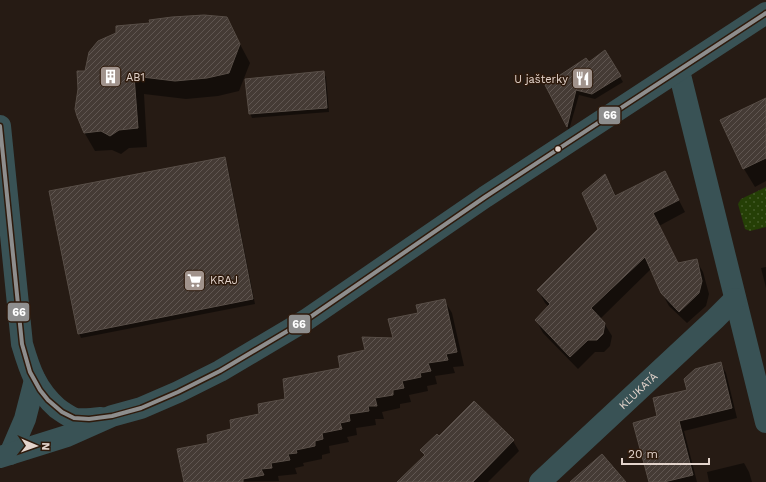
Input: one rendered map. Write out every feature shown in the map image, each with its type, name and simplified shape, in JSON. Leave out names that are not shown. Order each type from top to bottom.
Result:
[{"type":"street","points":[[0,126],[6,250],[22,344],[30,372],[40,390],[48,400],[62,412],[74,418],[89,419],[112,416],[141,408],[178,392],[220,371],[306,320],[485,197],[766,13]]},
{"type":"street","points":[[679,71],[736,298],[759,360],[766,422]]},
{"type":"street","name":"KĽUKATÁ","points":[[540,482],[715,320],[736,298]]},
{"type":"street","points":[[5,455],[25,419],[34,380]]},
{"type":"street","points":[[5,455],[67,436],[112,416]]},
{"type":"green space","points":[[766,187],[766,227],[750,231],[745,229],[738,204],[741,199]]},
{"type":"building","name":"AB1","points":[[204,15],[227,17],[240,44],[229,73],[207,78],[175,81],[134,76],[138,128],[119,130],[110,136],[101,131],[84,133],[75,109],[78,89],[77,71],[85,71],[89,52],[98,41],[116,33],[116,26],[150,23],[149,20],[172,17]]},
{"type":"building","points":[[605,50],[621,76],[592,94],[576,90],[567,127],[545,85],[586,58],[589,62]]},
{"type":"building","points":[[324,71],[327,108],[249,114],[245,79]]},
{"type":"building","points":[[766,98],[766,158],[743,169],[720,120]]},
{"type":"building","points":[[225,157],[253,299],[78,334],[49,191]]},
{"type":"building","points":[[665,171],[679,200],[653,213],[678,263],[697,259],[702,281],[699,293],[679,312],[661,293],[645,257],[591,308],[605,323],[603,334],[597,340],[588,340],[570,357],[535,320],[550,304],[537,290],[598,229],[582,193],[605,174],[615,196]]},
{"type":"building","points":[[445,299],[457,352],[446,354],[448,360],[428,363],[431,371],[420,373],[421,377],[402,381],[404,388],[393,390],[393,395],[375,398],[377,406],[368,406],[369,411],[349,414],[350,421],[340,423],[342,429],[322,433],[323,439],[315,441],[315,446],[296,450],[297,453],[288,454],[290,460],[271,463],[272,468],[261,469],[264,475],[243,479],[243,482],[184,482],[177,449],[208,443],[207,435],[231,429],[230,420],[259,414],[258,404],[285,399],[283,379],[340,368],[338,356],[365,350],[362,337],[393,338],[388,319],[418,313],[416,305]]},
{"type":"building","points":[[721,362],[732,408],[679,421],[693,475],[664,482],[649,482],[633,423],[657,416],[653,398],[687,390],[684,379],[695,369]]},
{"type":"building","points":[[474,401],[514,440],[473,482],[397,482],[425,455],[420,450],[437,434],[439,436]]},
{"type":"building","points":[[602,454],[626,482],[570,482]]},
{"type":"transit line","name":"66","points":[[0,126],[22,344],[30,372],[40,390],[48,400],[62,412],[74,418],[89,419],[112,416],[141,408],[178,392],[220,371],[306,320],[485,197],[766,13]]},
{"type":"place","name":"AB1","points":[[111,77]]},
{"type":"place","name":"U jašterky","points":[[583,79]]},
{"type":"place","name":"KRAJ","points":[[195,280]]}]
